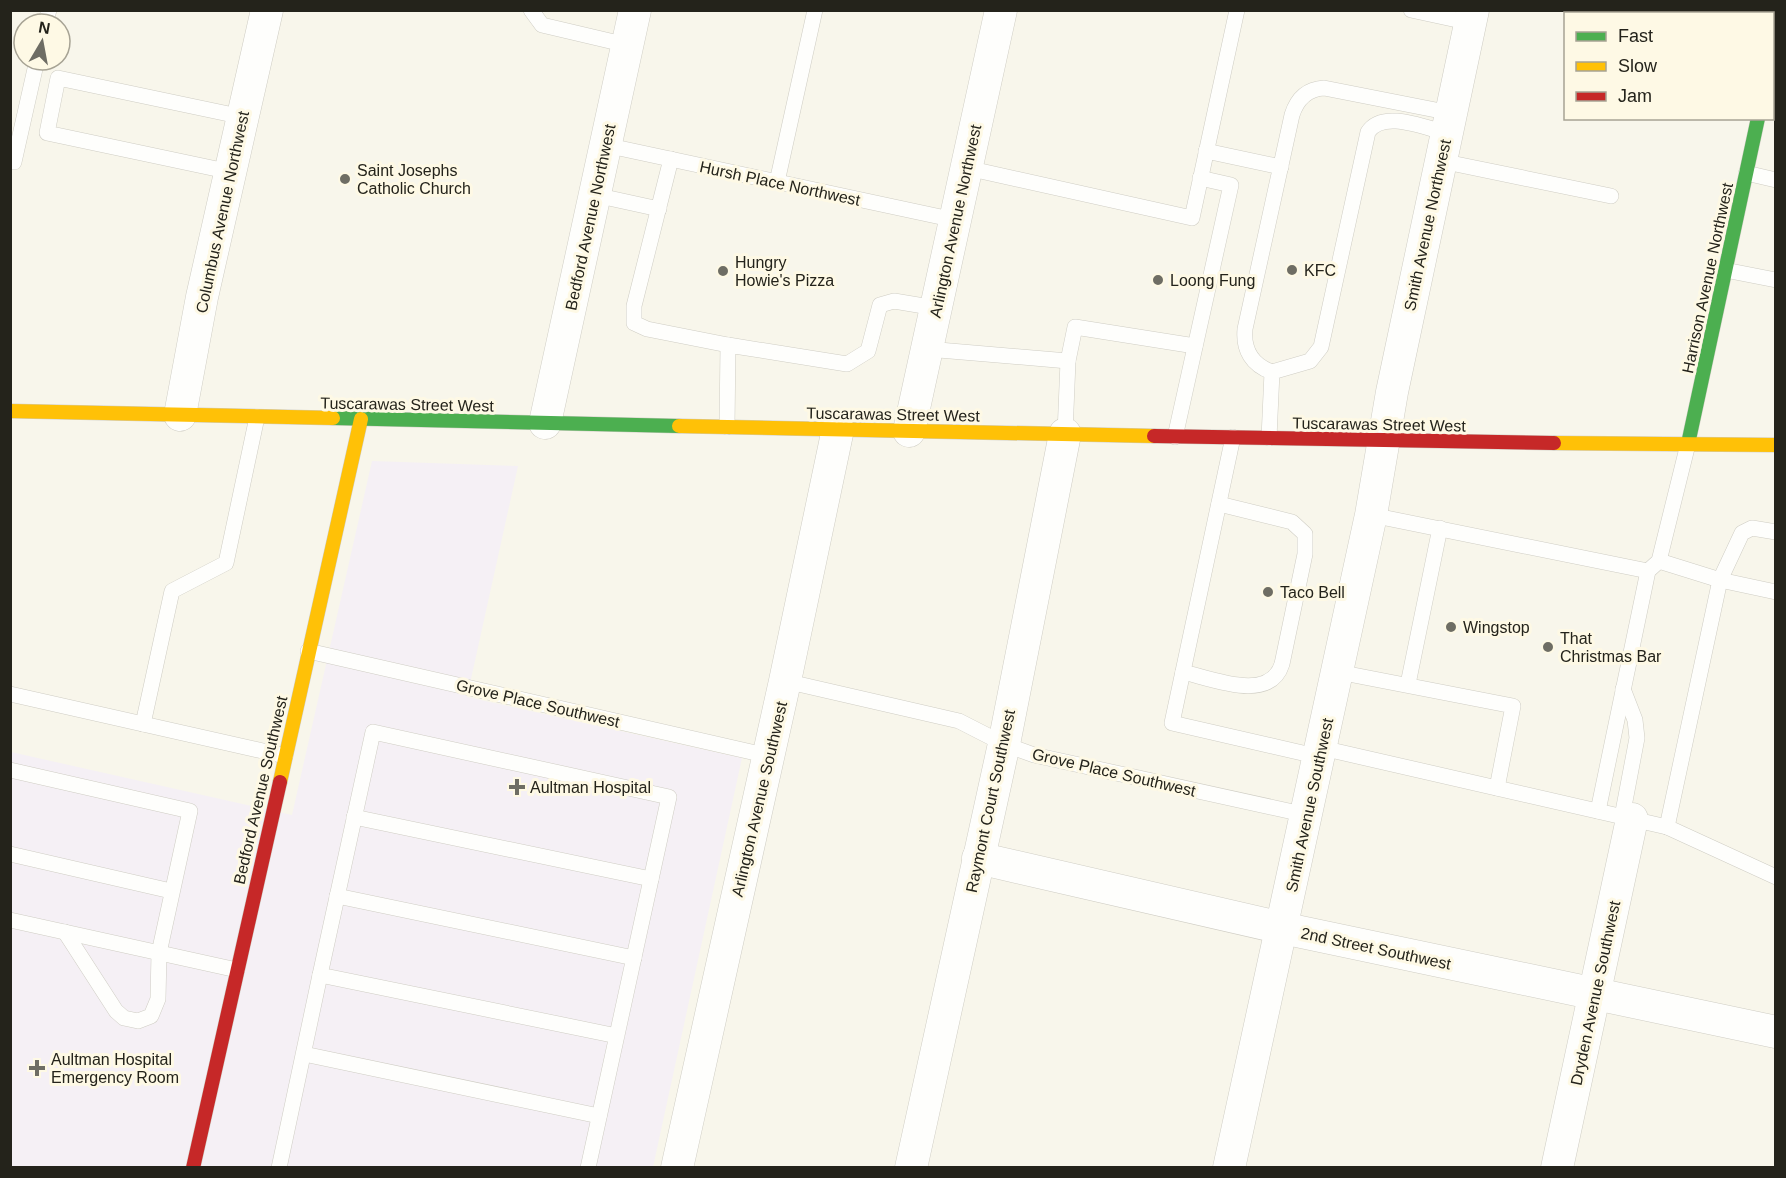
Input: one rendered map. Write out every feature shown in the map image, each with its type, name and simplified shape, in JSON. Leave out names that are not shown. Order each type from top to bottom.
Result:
[{"type":"main road","name":"Harrison Avenue Northwest","points":[[1688,444],[1758,120]]},
{"type":"main road","name":"Tuscarawas Street West","points":[[10,411],[1175,437],[1776,445]]},
{"type":"main road","name":"Bedford Avenue Southwest","points":[[193,1167],[361,419]]},
{"type":"street","name":"Columbus Avenue Northwest","points":[[180,415],[267,10]]},
{"type":"street","name":"Bedford Avenue Northwest","points":[[545,423],[635,10]]},
{"type":"street","name":"Arlington Avenue Northwest","points":[[909,431],[1001,10]]},
{"type":"street","name":"Smith Avenue Northwest","points":[[1384,441],[1472,17]]},
{"type":"street","name":"Arlington Avenue Southwest","points":[[677,1167],[769,756],[838,429]]},
{"type":"street","name":"Raymont Court Southwest","points":[[911,1167],[1004,744],[1065,434]]},
{"type":"street","name":"Smith Avenue Southwest","points":[[1229,1167],[1321,753],[1371,515],[1384,441]]},
{"type":"street","name":"Dryden Avenue Southwest","points":[[1557,1167],[1595,993],[1627,818]]},
{"type":"street","name":"2nd Street Southwest","points":[[978,858],[1282,928],[1776,1032]]},
{"type":"lane","points":[[531,10],[542,25],[627,45]]},
{"type":"lane","points":[[777,182],[815,10]]},
{"type":"lane","points":[[967,168],[1192,218],[1238,10]]},
{"type":"lane","points":[[1411,10],[1472,17]]},
{"type":"lane","points":[[12,162],[34,72]]},
{"type":"lane","points":[[231,172],[46,133],[58,78],[243,117]]},
{"type":"lane","points":[[1272,372],[1250,357],[1244,334],[1294,109],[1306,93],[1324,88],[1446,136],[1611,196]]},
{"type":"lane","points":[[1272,372],[1310,361],[1321,347],[1370,129],[1377,123],[1390,120],[1446,136]]},
{"type":"lane","name":"Hursh Place Northwest","points":[[605,145],[955,220]]},
{"type":"lane","points":[[1206,151],[1279,174]]},
{"type":"lane","points":[[671,159],[634,306],[634,322],[647,329],[847,364],[868,351],[880,305],[894,301],[936,308]]},
{"type":"lane","points":[[1746,173],[1776,180]]},
{"type":"lane","points":[[1175,437],[1231,184],[1200,178]]},
{"type":"lane","points":[[595,195],[659,209]]},
{"type":"lane","points":[[1725,270],[1776,280]]},
{"type":"lane","points":[[1065,434],[1068,362],[1075,327],[1195,346]]},
{"type":"lane","points":[[727,427],[729,345]]},
{"type":"lane","points":[[927,349],[1068,362]]},
{"type":"lane","points":[[1269,438],[1272,372]]},
{"type":"lane","points":[[143,724],[172,591],[226,563],[257,417]]},
{"type":"lane","points":[[1233,438],[1172,723],[1497,788],[1667,826],[1776,877]]},
{"type":"lane","points":[[1598,811],[1623,689],[1653,566],[1688,444]]},
{"type":"lane","points":[[1183,672],[1258,687],[1275,679],[1282,664],[1305,554],[1305,534],[1292,522],[1219,504]]},
{"type":"lane","points":[[1371,515],[1653,566],[1776,592]]},
{"type":"lane","points":[[1408,684],[1440,528]]},
{"type":"lane","points":[[1667,826],[1720,580],[1742,533],[1752,528],[1776,532]]},
{"type":"lane","name":"Grove Place Southwest","points":[[308,651],[769,756]]},
{"type":"lane","points":[[1338,672],[1513,706],[1497,788]]},
{"type":"lane","name":"Grove Place Southwest","points":[[785,681],[959,721],[1004,744],[1034,755],[1307,815]]},
{"type":"lane","points":[[1623,689],[1635,720],[1637,738],[1627,818]]},
{"type":"lane","points":[[10,694],[285,756]]},
{"type":"lane","points":[[279,1167],[373,732],[669,796],[599,1116],[591,1167]]},
{"type":"lane","points":[[10,770],[190,811],[159,953],[155,1008],[147,1018],[133,1021],[124,1018],[116,1011],[65,932]]},
{"type":"lane","points":[[354,817],[651,879]]},
{"type":"lane","points":[[10,854],[171,891]]},
{"type":"lane","points":[[337,896],[634,958]]},
{"type":"lane","points":[[10,920],[237,970]]},
{"type":"lane","points":[[320,975],[617,1036]]},
{"type":"lane","points":[[304,1053],[599,1116]]},
{"type":"shaded area","name":"Aultman Hospital","points":[[372,461],[518,466],[467,697],[742,758],[653,1167],[11,1168],[11,752],[292,815]]},
{"type":"traffic: fast","points":[[1688,444],[1758,120]]},
{"type":"traffic: fast","points":[[333,418],[679,426]]},
{"type":"traffic: slow","points":[[1774,48],[1776,41]]},
{"type":"traffic: slow","points":[[10,411],[333,418]]},
{"type":"traffic: slow","points":[[280,782],[361,419]]},
{"type":"traffic: slow","points":[[679,426],[1154,436]]},
{"type":"traffic: slow","points":[[1554,443],[1776,445]]},
{"type":"traffic: jam","points":[[1154,436],[1554,443]]},
{"type":"traffic: jam","points":[[193,1168],[280,782]]},
{"type":"place","name":"Saint Josephs Catholic Church","points":[[345,179]]},
{"type":"place","name":"KFC","points":[[1292,270]]},
{"type":"place","name":"Hungry Howie's Pizza","points":[[723,271]]},
{"type":"place","name":"Loong Fung","points":[[1158,280]]},
{"type":"place","name":"Taco Bell","points":[[1268,592]]},
{"type":"place","name":"Wingstop","points":[[1451,627]]},
{"type":"place","name":"That Christmas Bar","points":[[1548,647]]},
{"type":"place","name":"Aultman Hospital","points":[[517,787]]},
{"type":"place","name":"Aultman Hospital Emergency Room","points":[[37,1068]]}]
